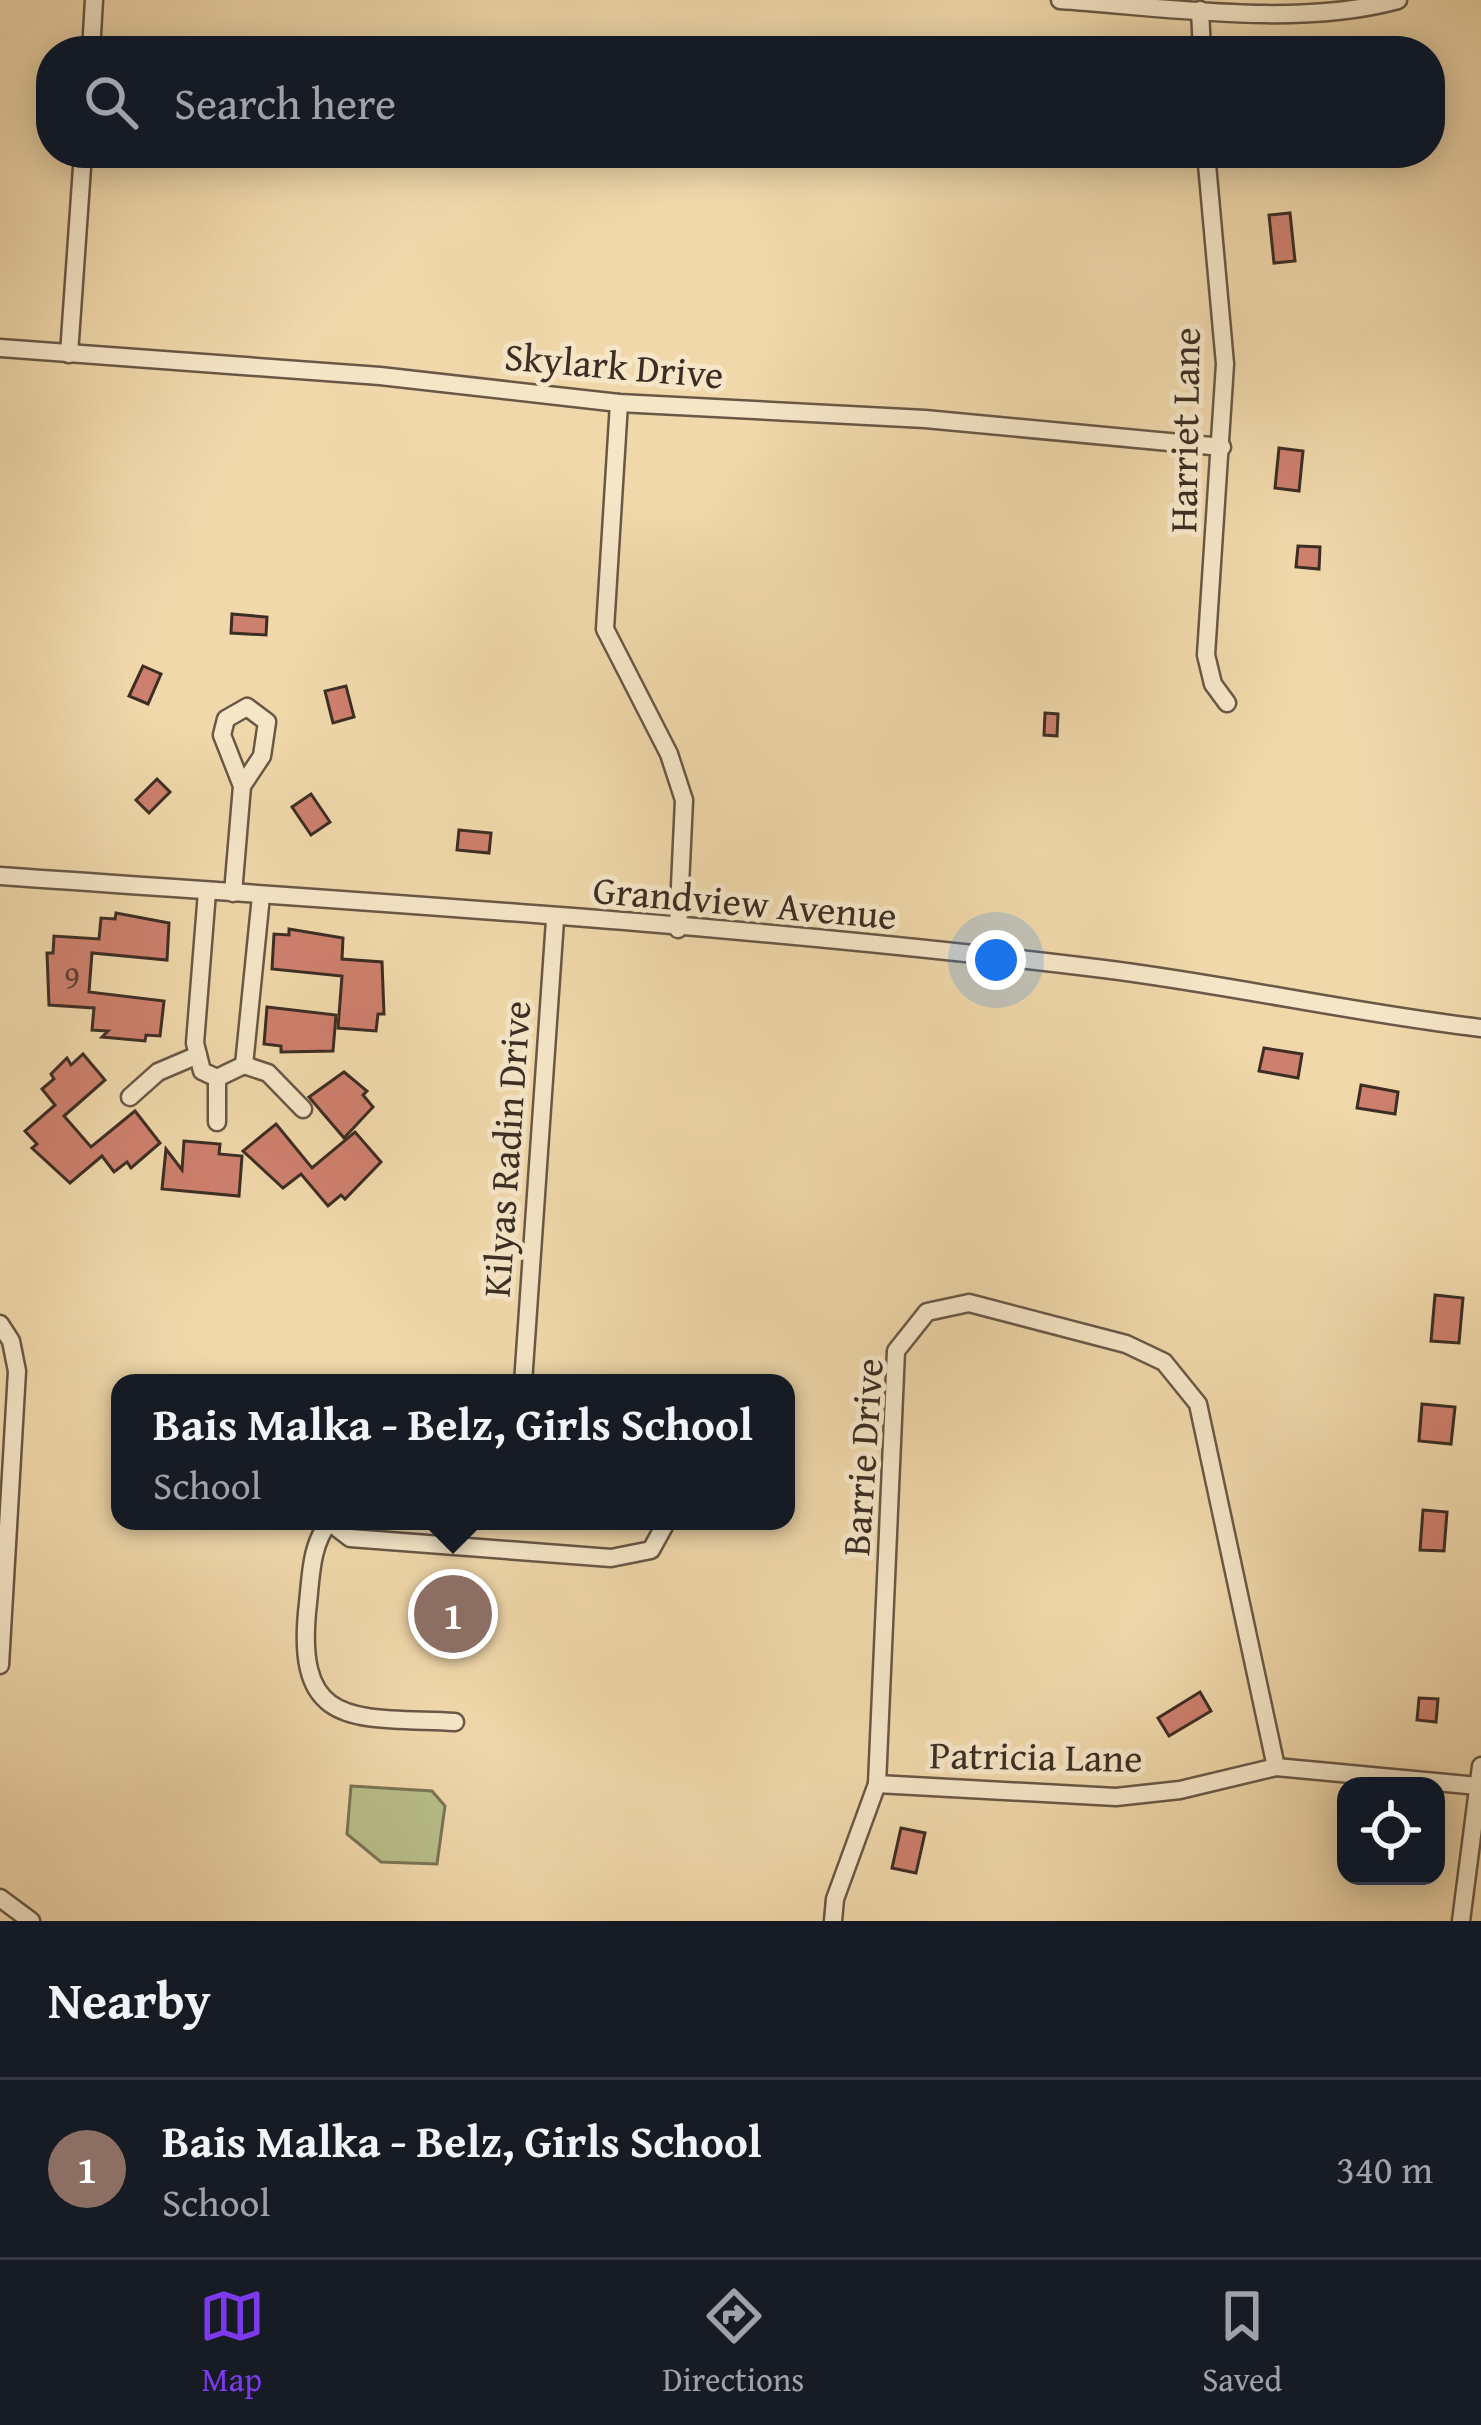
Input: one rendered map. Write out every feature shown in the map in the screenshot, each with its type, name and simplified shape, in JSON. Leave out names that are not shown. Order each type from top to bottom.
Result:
[{"type":"street","points":[[92,36],[94,0]]},
{"type":"street","points":[[1060,0],[1200,10],[1355,12],[1398,0]]},
{"type":"street","points":[[1200,10],[1201,36]]},
{"type":"street","points":[[69,354],[82,168]]},
{"type":"street","name":"Harriet Lane","points":[[1207,168],[1225,364],[1206,655],[1213,684],[1227,703]]},
{"type":"street","name":"Skylark Drive","points":[[0,348],[380,376],[619,403],[925,419],[1222,447]]},
{"type":"street","points":[[619,403],[605,629],[669,754],[684,800],[678,929]]},
{"type":"street","points":[[233,893],[242,785]]},
{"type":"street","name":"Grandview Avenue","points":[[0,876],[678,929],[1105,969],[1481,1028]]},
{"type":"street","points":[[207,892],[198,1054],[202,1071],[218,1078]]},
{"type":"street","points":[[244,1065],[261,896]]},
{"type":"street","name":"Kilyas Radin Drive","points":[[524,1374],[555,920]]},
{"type":"street","points":[[130,1097],[158,1072],[198,1054]]},
{"type":"street","points":[[218,1078],[244,1065],[268,1073],[303,1109]]},
{"type":"street","points":[[217,1122],[218,1078]]},
{"type":"street","name":"Barrie Drive","points":[[832,1921],[835,1899],[877,1784],[896,1351],[927,1312],[969,1303],[1126,1344],[1164,1362],[1198,1404],[1276,1767]]},
{"type":"street","points":[[0,1324],[11,1341],[16,1371],[0,1665]]},
{"type":"street","points":[[322,1530],[317,1537],[306,1620],[312,1686],[330,1706],[350,1714],[455,1722]]},
{"type":"street","points":[[339,1530],[350,1538],[611,1558],[651,1550],[662,1530]]},
{"type":"street","points":[[1460,1921],[1481,1766]]},
{"type":"street","name":"Patricia Lane","points":[[877,1784],[1116,1797],[1180,1790],[1276,1767],[1478,1786]]},
{"type":"street","points":[[0,1898],[31,1921]]},
{"type":"green space","points":[[351,1786],[432,1791],[445,1806],[437,1864],[381,1862],[347,1834]]},
{"type":"building","points":[[1290,213],[1295,261],[1274,263],[1269,215]]},
{"type":"building","points":[[1279,448],[1303,451],[1299,491],[1275,488]]},
{"type":"building","points":[[1298,546],[1320,547],[1319,569],[1296,567]]},
{"type":"building","points":[[232,614],[267,617],[266,635],[231,633]]},
{"type":"building","points":[[143,666],[161,674],[148,704],[129,696]]},
{"type":"building","points":[[346,686],[354,717],[333,723],[325,691]]},
{"type":"building","points":[[1045,713],[1058,714],[1057,736],[1044,735]]},
{"type":"building","points":[[157,779],[170,792],[149,813],[136,800]]},
{"type":"building","points":[[311,794],[330,822],[311,835],[292,807]]},
{"type":"building","points":[[459,830],[491,833],[489,853],[457,850]]},
{"type":"building","points":[[116,913],[169,923],[167,960],[92,953],[89,992],[164,1001],[160,1036],[146,1035],[145,1041],[102,1037],[108,1031],[92,1030],[94,1008],[49,1005],[47,953],[53,953],[54,936],[99,939],[101,918],[115,919]]},
{"type":"building","points":[[289,929],[343,938],[342,959],[382,962],[384,1014],[378,1014],[376,1031],[338,1028],[342,976],[272,969],[274,934],[289,935]]},
{"type":"building","points":[[267,1007],[336,1015],[333,1051],[281,1052],[281,1046],[264,1044]]},
{"type":"building","points":[[1264,1048],[1302,1054],[1298,1078],[1259,1071]]},
{"type":"building","points":[[83,1054],[105,1080],[64,1116],[91,1147],[135,1111],[160,1143],[131,1168],[127,1162],[114,1172],[102,1156],[70,1183],[32,1148],[37,1144],[25,1131],[55,1105],[42,1089],[54,1079],[51,1074],[67,1058],[71,1065]]},
{"type":"building","points":[[344,1072],[367,1091],[363,1095],[373,1107],[344,1138],[309,1097]]},
{"type":"building","points":[[1361,1085],[1398,1092],[1395,1114],[1357,1108]]},
{"type":"building","points":[[276,1124],[312,1168],[355,1132],[381,1162],[345,1199],[341,1195],[328,1206],[301,1174],[283,1188],[243,1151]]},
{"type":"building","points":[[184,1141],[220,1144],[219,1154],[242,1156],[239,1196],[162,1189],[166,1149],[182,1170]]},
{"type":"building","points":[[1435,1295],[1463,1298],[1459,1343],[1431,1341]]},
{"type":"building","points":[[1422,1404],[1455,1407],[1451,1444],[1419,1441]]},
{"type":"building","points":[[1423,1510],[1447,1512],[1444,1551],[1420,1550]]},
{"type":"building","points":[[1200,1692],[1211,1711],[1169,1736],[1158,1718]]},
{"type":"building","points":[[1419,1698],[1438,1699],[1436,1722],[1417,1720]]},
{"type":"building","points":[[901,1828],[925,1833],[916,1873],[892,1868]]},
{"type":"place","name":"Bais Malka - Belz, Girls School","points":[[453,1614]]}]
